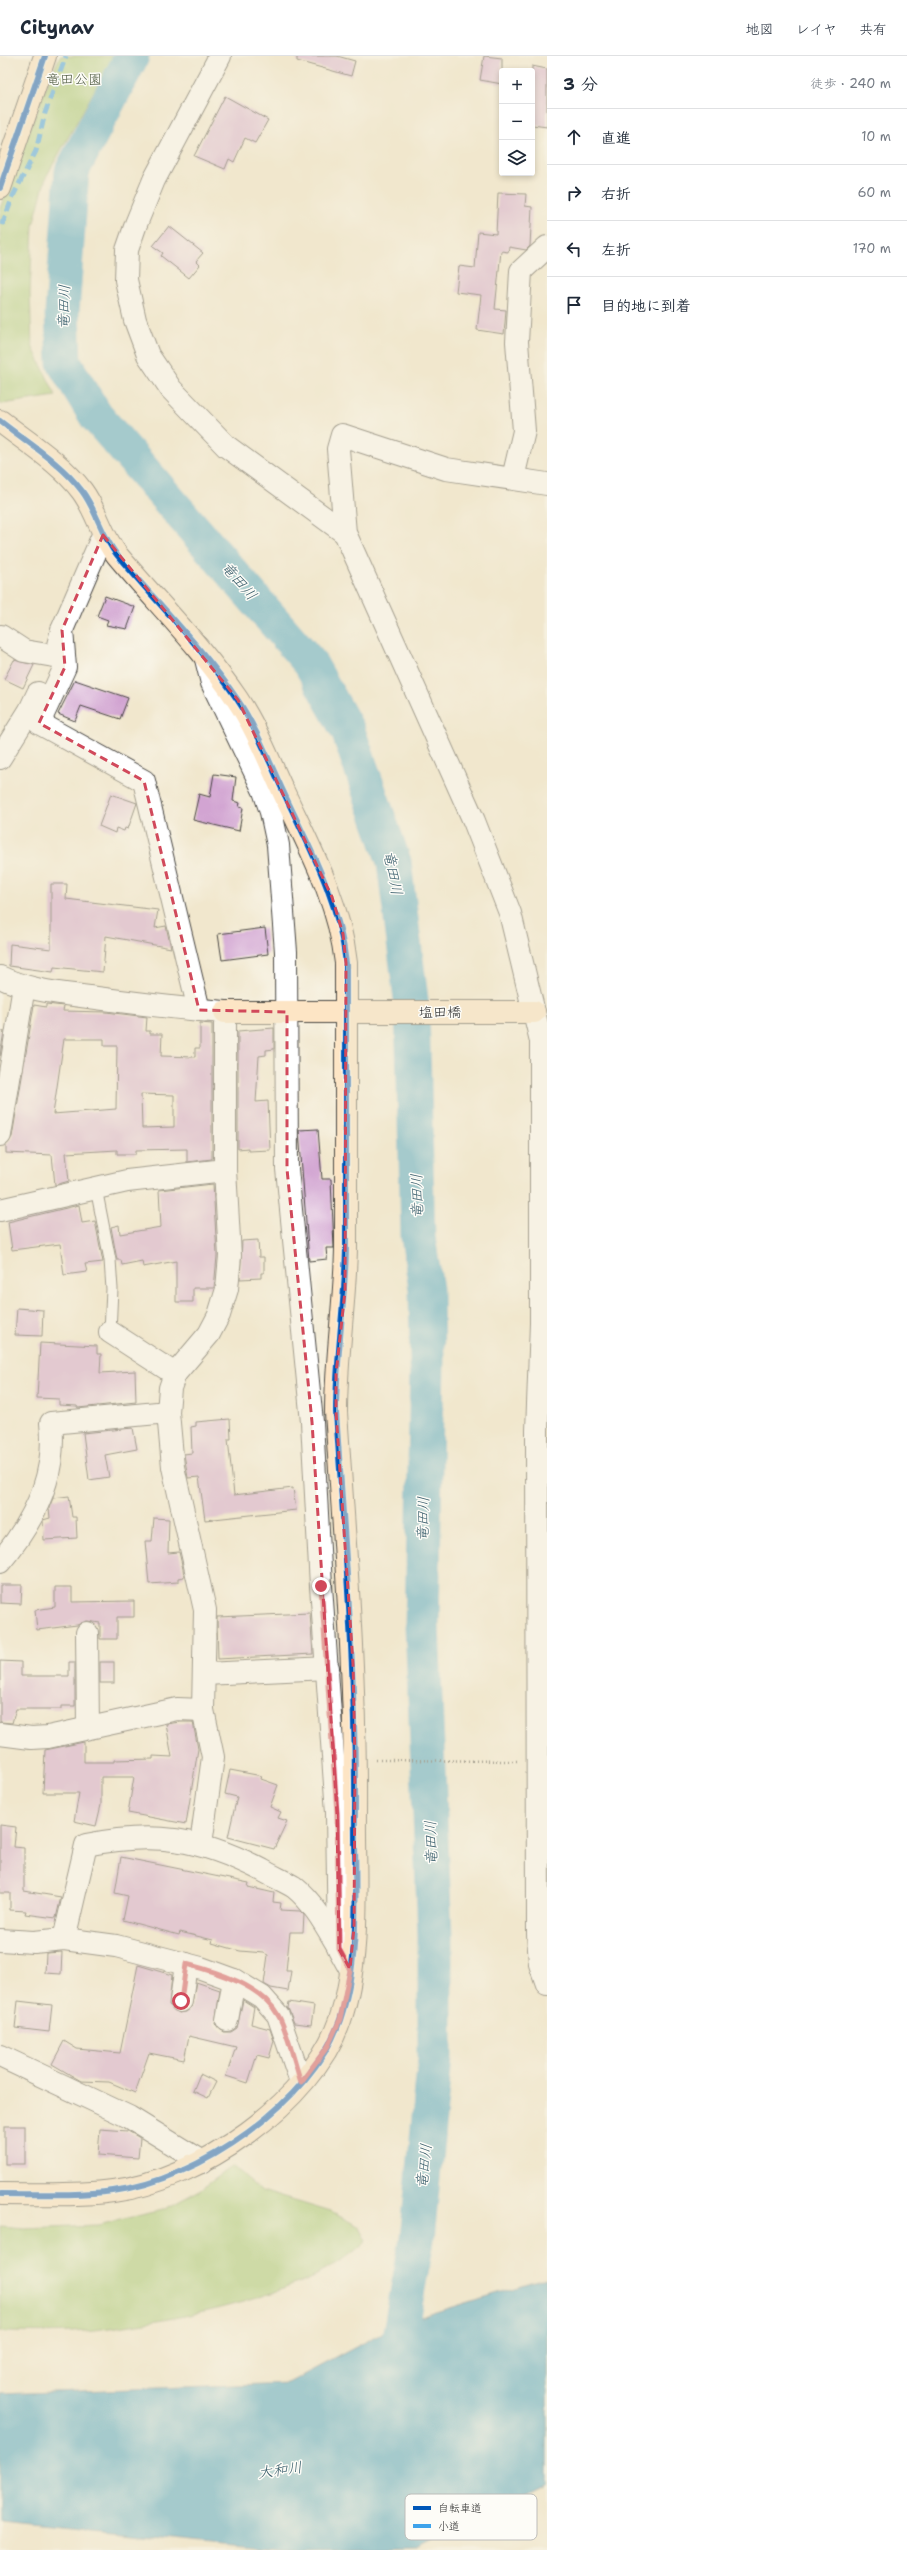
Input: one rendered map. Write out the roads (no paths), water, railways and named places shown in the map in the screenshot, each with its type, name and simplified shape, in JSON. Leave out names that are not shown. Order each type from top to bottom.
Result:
[{"type":"street","points":[[0,188],[45,56]]},
{"type":"street","points":[[220,56],[154,180],[136,224],[128,250],[126,280],[135,320],[148,355],[170,389],[226,446],[346,533]]},
{"type":"street","points":[[513,478],[524,431],[517,342],[521,271],[547,247]]},
{"type":"street","points":[[0,421],[69,475],[94,510],[103,535],[116,554],[206,659],[238,700],[266,755],[332,897],[343,934],[346,963],[347,1012],[346,1292],[336,1374],[336,1412],[352,1656],[355,1760],[354,1927],[350,1970],[340,2019],[328,2046],[301,2082],[275,2110],[235,2143],[202,2162],[154,2183],[113,2192],[0,2194]]},
{"type":"street","points":[[547,484],[446,469],[342,435],[338,449],[346,533],[477,828],[510,913],[540,1011],[544,1324],[537,1431],[538,1934],[540,1964],[547,1984]]},
{"type":"street","points":[[0,758],[30,710],[54,656],[62,630],[103,535]]},
{"type":"street","points":[[62,630],[65,666],[39,723],[144,781],[199,1010]]},
{"type":"street","points":[[2,636],[24,651],[54,656]]},
{"type":"street","points":[[206,659],[212,683],[264,791],[271,812],[278,845],[287,1012],[287,1169],[312,1422],[337,1813],[339,1949]]},
{"type":"street","points":[[0,977],[24,986],[149,1005],[225,1012],[225,1170],[230,1256],[227,1289],[219,1315],[209,1334],[175,1374],[170,1388],[168,1412],[173,1467],[205,1610],[205,1674],[203,1710],[213,1757],[201,1844]]},
{"type":"street","points":[[0,1135],[24,986]]},
{"type":"street","name":"塩田橋","points":[[225,1012],[540,1011]]},
{"type":"street","points":[[0,1210],[128,1181],[225,1170]]},
{"type":"street","points":[[110,1332],[175,1374]]},
{"type":"street","points":[[0,1562],[20,1538],[39,1499],[50,1465],[53,1442],[51,1423],[168,1412]]},
{"type":"street","points":[[87,1633],[88,1727]]},
{"type":"street","points":[[205,1674],[328,1668]]},
{"type":"street","points":[[0,1734],[31,1738],[177,1709],[203,1710]]},
{"type":"street","points":[[64,1939],[86,1845],[121,1838],[155,1838],[201,1844],[240,1859],[294,1888],[317,1911],[350,1970]]},
{"type":"street","points":[[0,1940],[34,1942],[64,1939],[116,1946],[186,1964],[234,1980],[262,1997],[278,2015],[301,2082]]},
{"type":"street","points":[[181,2001],[186,1964]]},
{"type":"street","points":[[226,2020],[234,1980]]},
{"type":"street","points":[[0,2056],[129,2117],[202,2162]]},
{"type":"lane","points":[[96,1188],[110,1260],[112,1289],[110,1332]]},
{"type":"water","name":"大和川","points":[[547,2278],[547,2484],[527,2494],[405,2494],[405,2540],[433,2540],[417,2548],[284,2550],[0,2522],[0,2394],[288,2383],[401,2323]]},
{"type":"waterway","name":"竜田川","points":[[132,56],[72,171],[62,313],[64,363],[96,416],[310,663],[348,731],[394,862],[412,1007],[418,1237],[426,1289],[427,1362],[422,1625],[435,1935],[435,2058],[417,2239],[393,2371]]},
{"type":"park label","name":"竜田公園","points":[[74,79]]}]
